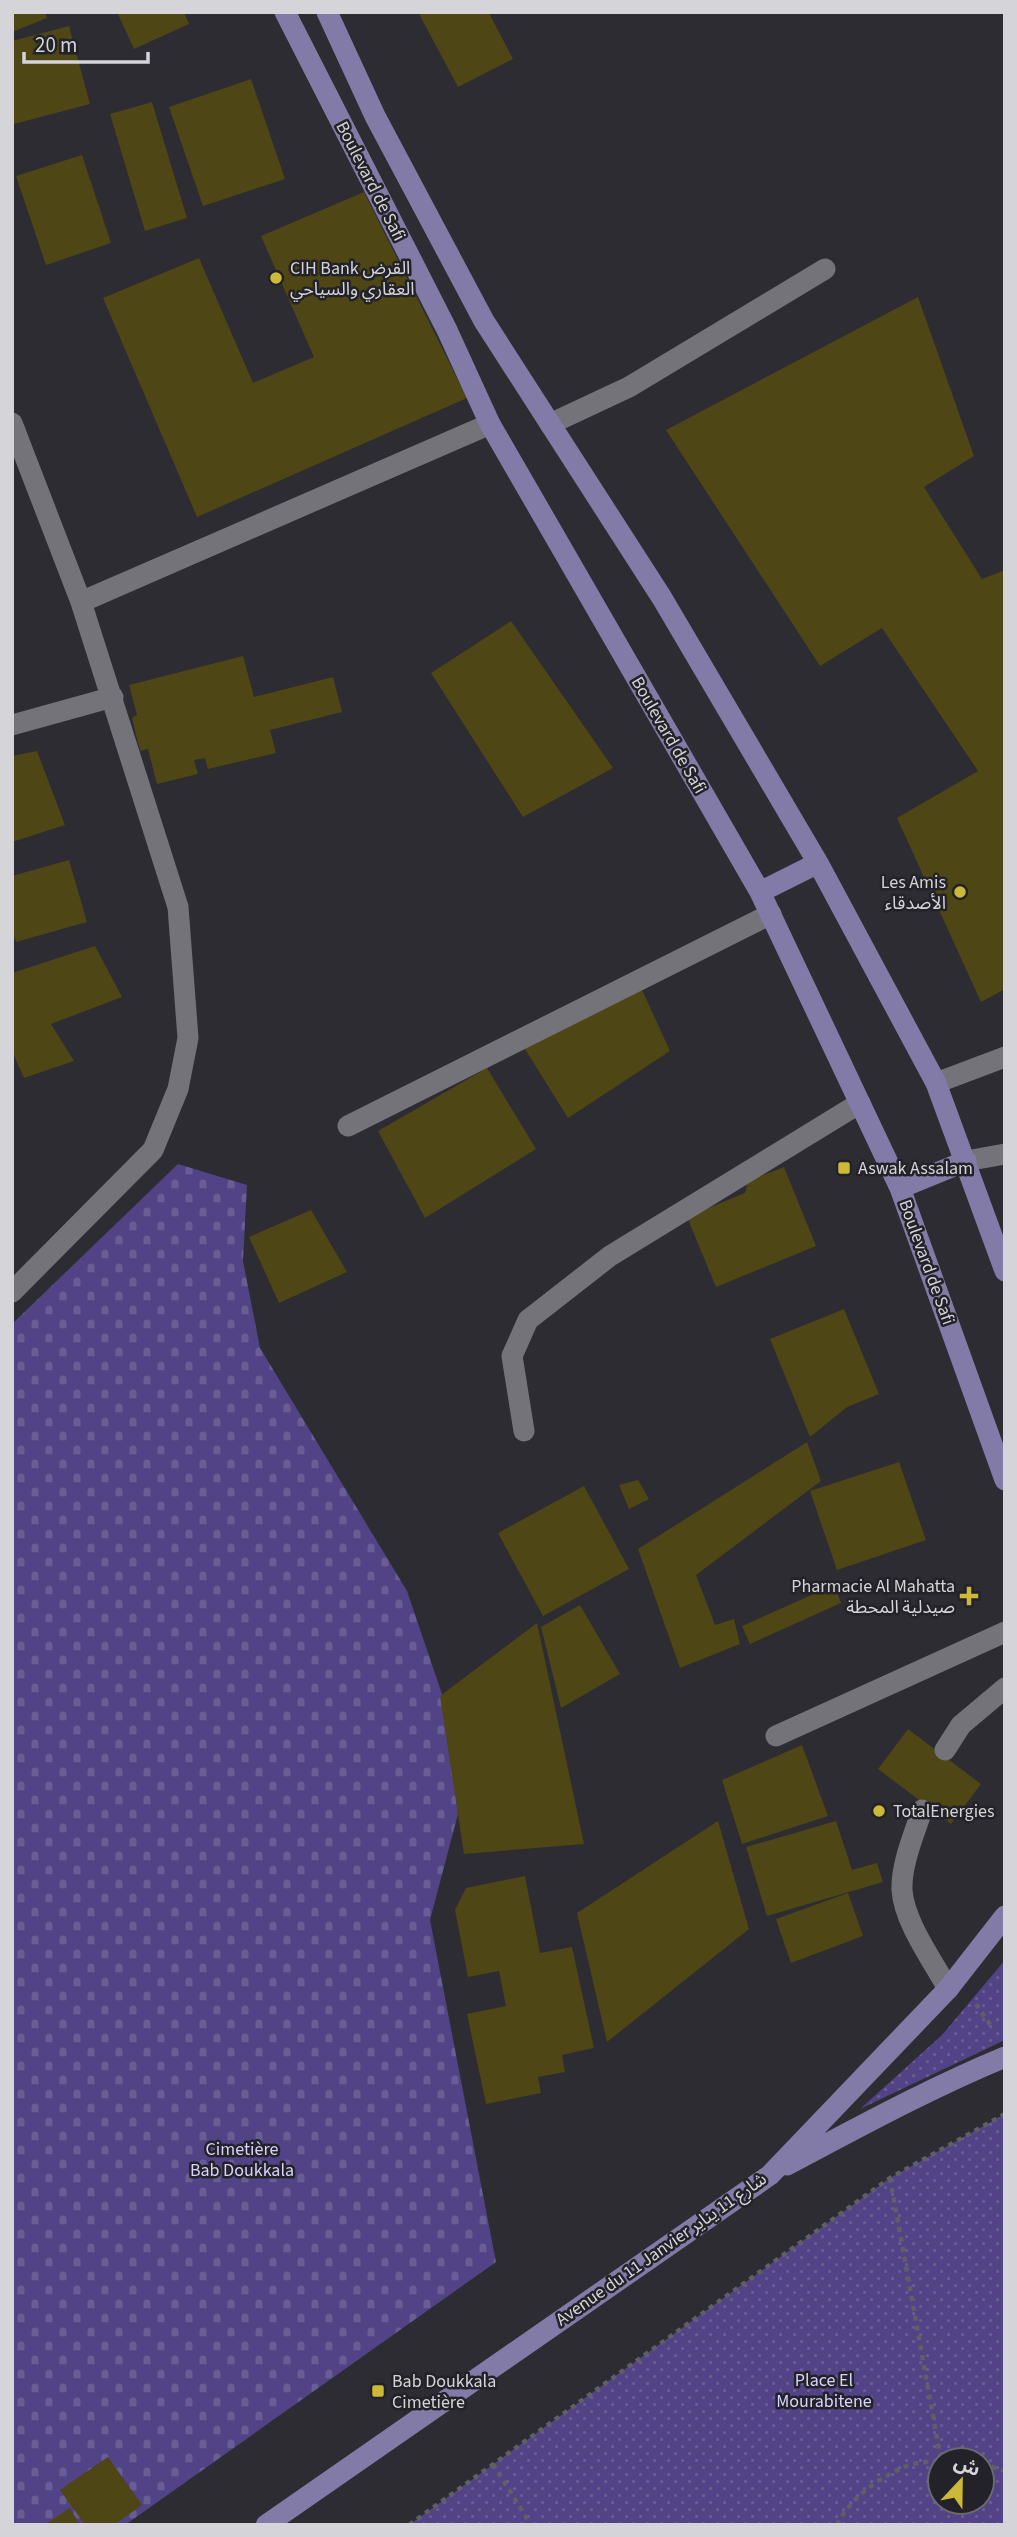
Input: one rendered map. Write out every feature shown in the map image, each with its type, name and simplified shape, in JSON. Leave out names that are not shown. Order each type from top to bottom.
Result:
[{"type":"main road","name":"Boulevard de Safi","points":[[285,12],[447,330],[490,424],[771,914],[900,1188],[1005,1480]]},
{"type":"main road","name":"Boulevard de Safi","points":[[327,12],[375,116],[484,321],[662,598],[818,863],[936,1083],[1005,1271]]},
{"type":"main road","points":[[447,330],[484,321]]},
{"type":"main road","points":[[760,892],[818,863]]},
{"type":"main road","points":[[900,1188],[966,1161]]},
{"type":"main road","points":[[999,1922],[1005,1905]]},
{"type":"main road","name":"Avenue du 11 Janvier شارع 11 يناير","points":[[266,2525],[770,2175],[948,1989],[999,1922]]},
{"type":"main road","points":[[770,2175],[878,2116],[954,2078],[1005,2057]]},
{"type":"street","points":[[550,424],[629,387],[825,269]]},
{"type":"street","points":[[12,423],[81,602],[178,907],[188,1038],[178,1089],[153,1150],[12,1292]]},
{"type":"street","points":[[81,602],[490,424]]},
{"type":"street","points":[[12,725],[113,697]]},
{"type":"street","points":[[348,1126],[771,914]]},
{"type":"street","points":[[936,1083],[1005,1057]]},
{"type":"street","points":[[524,1431],[512,1356],[528,1320],[610,1256],[860,1103]]},
{"type":"street","points":[[966,1161],[1005,1153]]},
{"type":"street","points":[[776,1736],[1005,1632]]},
{"type":"street","points":[[944,1750],[961,1725],[1005,1688]]},
{"type":"street","points":[[922,1810],[904,1871],[902,1888],[905,1910],[948,1989]]},
{"type":"path","points":[[409,2525],[890,2178],[1005,2114]]},
{"type":"path","points":[[890,2178],[939,2446]]},
{"type":"path","points":[[837,2525],[843,2514],[872,2485],[909,2465],[926,2462]]},
{"type":"path","points":[[493,2464],[531,2525]]},
{"type":"green space","name":"Cimetière Bab Doukkala","points":[[178,1164],[247,1185],[243,1261],[260,1348],[407,1591],[445,1703],[458,1814],[430,1920],[496,2262],[125,2525],[12,2525],[12,1324]]},
{"type":"green space","points":[[1005,1960],[1005,2040],[860,2109],[942,2035]]},
{"type":"green space","name":"Place El Mourabitene","points":[[1005,2114],[1005,2525],[409,2525],[890,2178]]},
{"type":"building","points":[[12,12],[45,12],[47,18],[12,32]]},
{"type":"building","points":[[117,12],[184,12],[189,24],[134,49]]},
{"type":"building","points":[[418,12],[495,12],[490,15],[513,59],[458,87]]},
{"type":"building","points":[[69,26],[90,104],[14,124],[12,41]]},
{"type":"building","points":[[251,79],[285,179],[203,206],[169,107]]},
{"type":"building","points":[[152,102],[187,218],[145,231],[110,114]]},
{"type":"building","points":[[82,155],[111,243],[46,265],[16,176]]},
{"type":"building","points":[[364,192],[467,398],[197,517],[103,298],[199,258],[253,383],[314,357],[261,236]]},
{"type":"building","points":[[918,297],[974,456],[924,487],[982,579],[1005,570],[1005,989],[981,1002],[897,818],[978,771],[882,628],[820,666],[666,430]]},
{"type":"building","points":[[511,621],[613,768],[523,817],[431,673]]},
{"type":"building","points":[[243,656],[254,697],[333,677],[342,712],[270,730],[276,753],[208,769],[205,758],[194,760],[198,774],[157,784],[148,749],[140,751],[132,718],[137,715],[129,685]]},
{"type":"building","points":[[37,751],[65,825],[12,842],[12,756]]},
{"type":"building","points":[[69,860],[87,922],[16,942],[12,931],[12,876]]},
{"type":"building","points":[[95,946],[122,997],[51,1024],[74,1061],[24,1078],[12,1051],[12,973]]},
{"type":"building","points":[[638,981],[670,1051],[568,1118],[523,1046]]},
{"type":"building","points":[[487,1068],[536,1149],[425,1218],[378,1131]]},
{"type":"building","points":[[784,1167],[816,1246],[716,1287],[687,1217],[745,1193],[748,1181]]},
{"type":"building","points":[[311,1210],[347,1272],[279,1303],[249,1237]]},
{"type":"building","points":[[844,1309],[879,1394],[847,1407],[810,1437],[770,1339]]},
{"type":"building","points":[[807,1442],[821,1481],[696,1575],[715,1625],[734,1619],[740,1644],[680,1668],[638,1549]]},
{"type":"building","points":[[899,1462],[926,1540],[837,1570],[810,1491]]},
{"type":"building","points":[[638,1480],[649,1499],[629,1509],[619,1485]]},
{"type":"building","points":[[584,1486],[629,1569],[543,1616],[498,1533]]},
{"type":"building","points":[[834,1585],[841,1603],[750,1644],[742,1626]]},
{"type":"building","points":[[580,1605],[620,1674],[561,1708],[541,1627]]},
{"type":"building","points":[[537,1623],[584,1844],[464,1854],[440,1696]]},
{"type":"building","points":[[908,1729],[981,1784],[951,1824],[878,1769]]},
{"type":"building","points":[[802,1745],[828,1816],[742,1844],[722,1780]]},
{"type":"building","points":[[718,1821],[749,1929],[607,2042],[577,1913]]},
{"type":"building","points":[[836,1821],[852,1870],[877,1863],[883,1882],[767,1916],[746,1847]]},
{"type":"building","points":[[525,1876],[540,1953],[572,1947],[594,2048],[562,2055],[565,2072],[538,2077],[541,2093],[486,2104],[467,2014],[506,2006],[499,1971],[468,1977],[455,1910],[466,1888]]},
{"type":"building","points":[[848,1893],[863,1936],[791,1963],[776,1919]]},
{"type":"building","points":[[108,2457],[142,2505],[114,2525],[85,2525],[60,2490]]},
{"type":"building","points":[[70,2508],[80,2525],[44,2525]]},
{"type":"place","name":"CIH Bank القرض العقاري والسياحي","points":[[276,278]]},
{"type":"place","name":"Les Amis الأصدقاء","points":[[960,892]]},
{"type":"place","name":"Aswak Assalam","points":[[844,1168]]},
{"type":"place","name":"Pharmacie Al Mahatta صيدلية المحطة","points":[[969,1596]]},
{"type":"place","name":"TotalEnergies","points":[[879,1811]]},
{"type":"place","name":"Bab Doukkala Cimetière","points":[[378,2391]]}]
